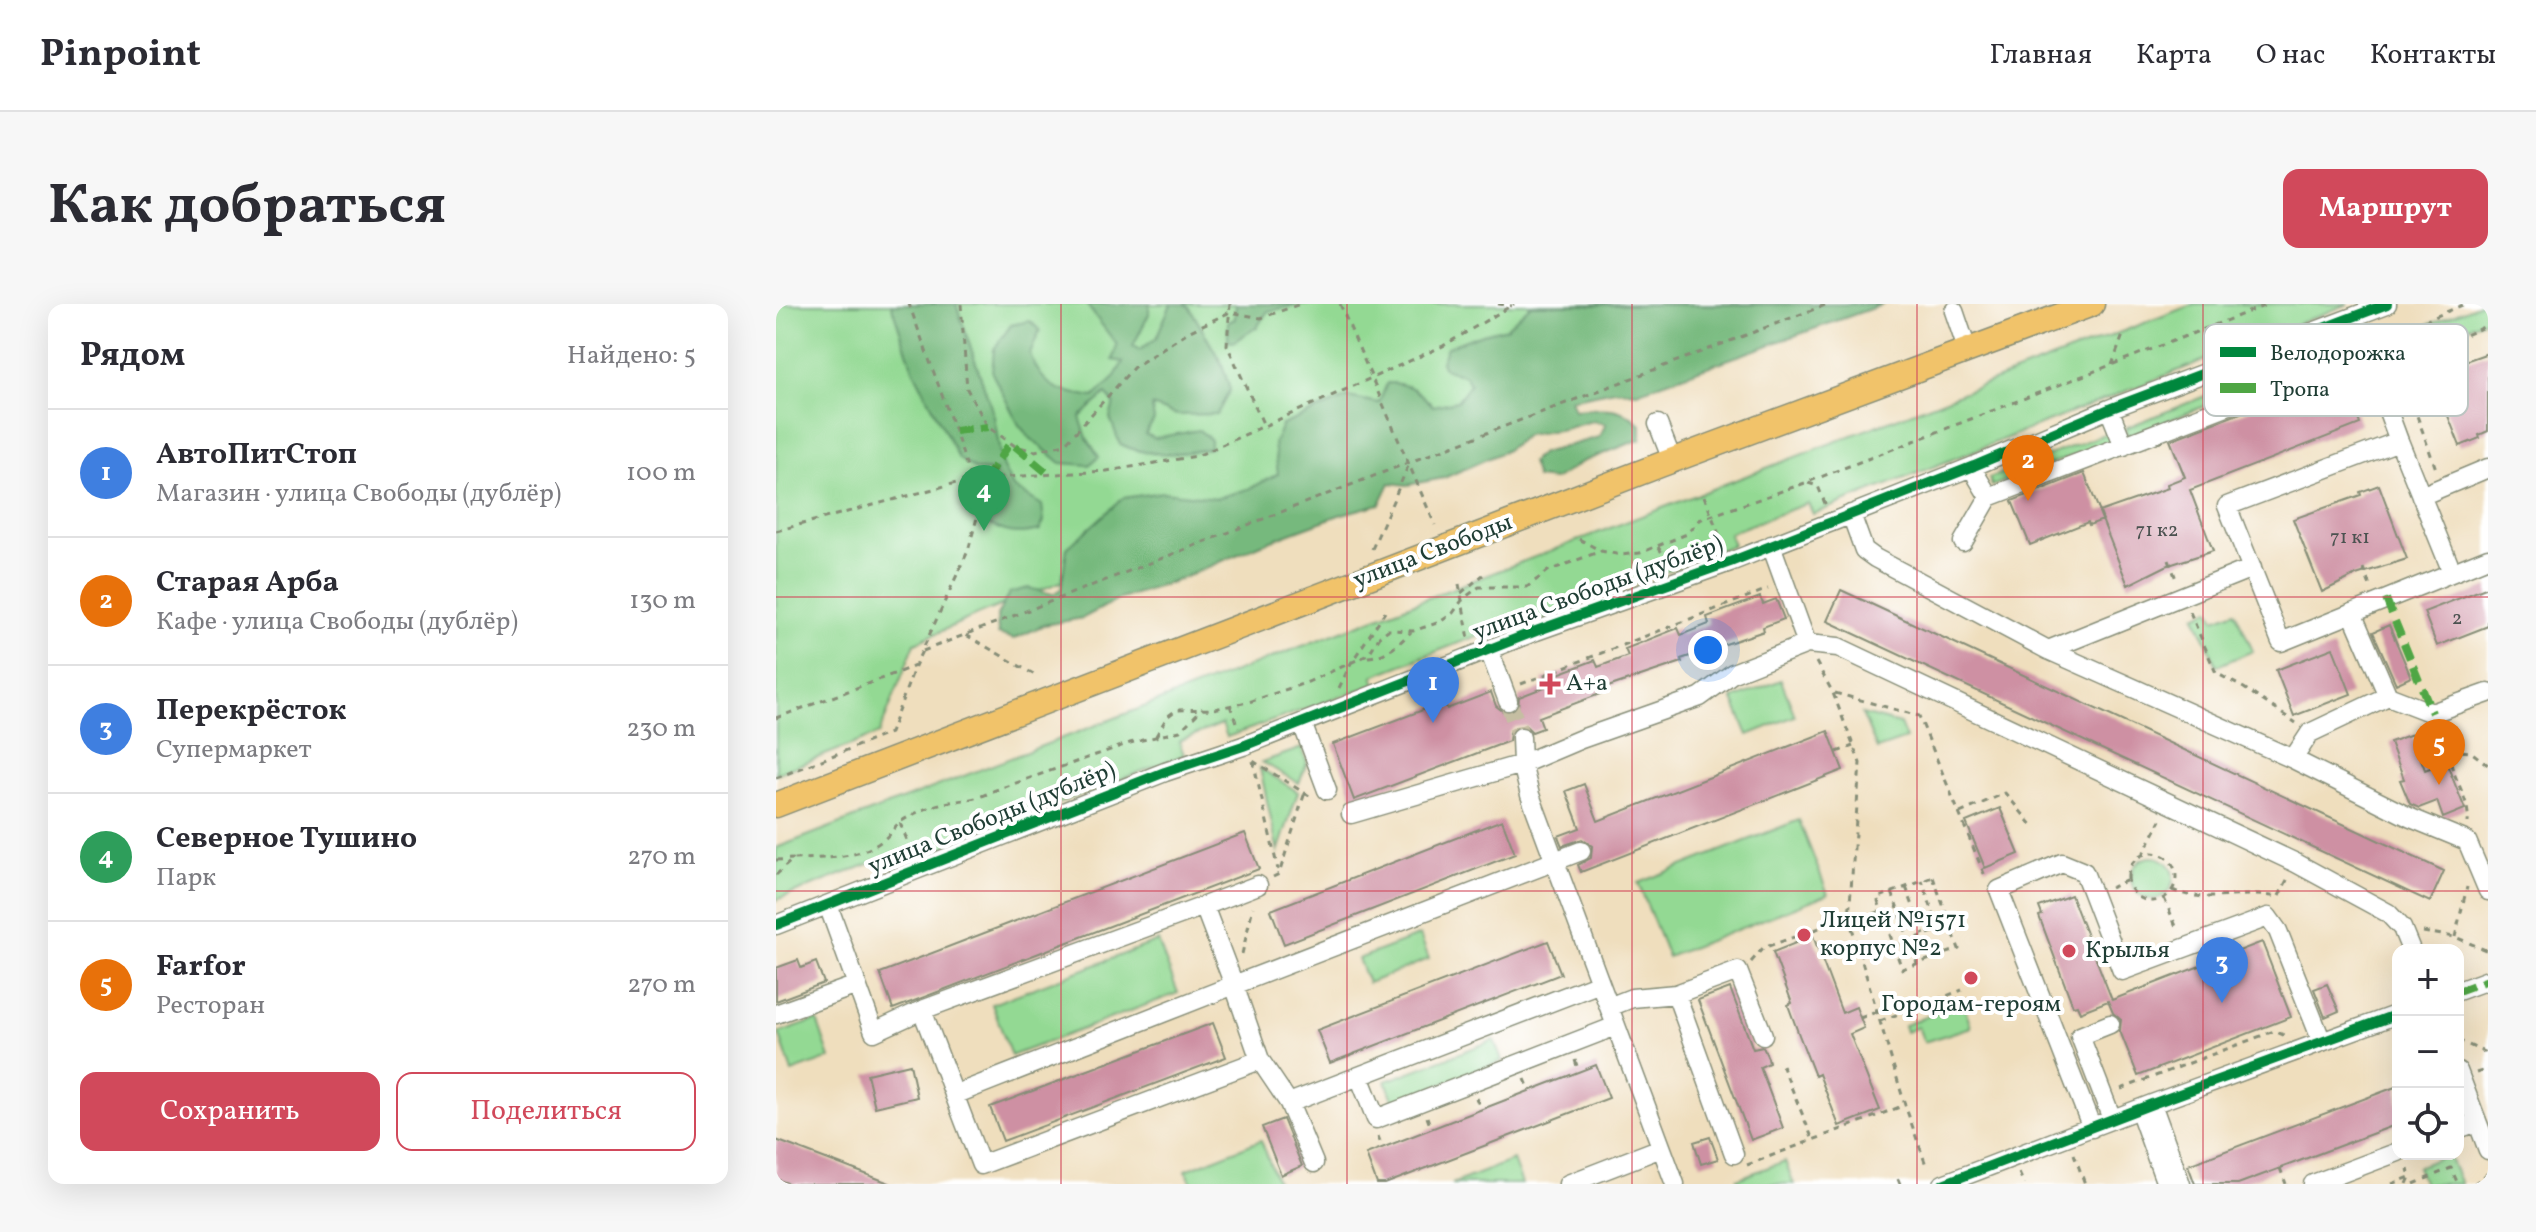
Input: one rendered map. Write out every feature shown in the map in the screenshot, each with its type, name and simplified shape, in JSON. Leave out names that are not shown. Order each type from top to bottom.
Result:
[{"type":"main road","name":"улица Свободы","points":[[776,805],[1672,460],[2092,304]]},
{"type":"street","name":"улица Свободы (дублёр)","points":[[2335,324],[2387,304]]},
{"type":"street","points":[[1954,311],[1968,352]]},
{"type":"street","points":[[2351,318],[2353,324]]},
{"type":"street","name":"улица Свободы (дублёр)","points":[[776,925],[1165,772],[1730,562],[2204,374]]},
{"type":"street","points":[[2109,409],[2124,446]]},
{"type":"street","points":[[1963,542],[1989,497],[2204,415]]},
{"type":"street","points":[[2390,416],[2452,572]]},
{"type":"street","points":[[1658,424],[1672,460]]},
{"type":"street","points":[[2399,441],[2227,506],[2281,642],[2488,558]]},
{"type":"street","points":[[1974,466],[1989,497]]},
{"type":"street","points":[[2421,496],[2488,468]]},
{"type":"street","points":[[1851,514],[1864,550],[1875,558],[2048,650],[2293,759],[2411,818],[2467,841],[2488,891]]},
{"type":"street","points":[[1771,545],[1807,644]]},
{"type":"street","points":[[2048,650],[2252,568]]},
{"type":"street","points":[[2352,613],[2388,696],[2432,713],[2488,693]]},
{"type":"street","points":[[1351,814],[1522,764],[1581,739],[1700,697],[1733,673],[1807,644],[1838,647],[2296,863],[2388,913],[2402,928],[2409,944]]},
{"type":"street","points":[[1489,650],[1505,696]]},
{"type":"street","points":[[2293,759],[2310,733],[2388,696]]},
{"type":"street","points":[[1302,723],[1316,760],[1322,794]]},
{"type":"street","points":[[1521,737],[1522,764],[1530,795],[1675,1184]]},
{"type":"street","points":[[954,1095],[1581,851]]},
{"type":"street","points":[[2092,1128],[1999,890],[2062,863],[2084,872],[2122,971],[2268,917],[2278,931],[2322,1042]]},
{"type":"street","points":[[828,905],[874,1032],[922,1010],[1258,885]]},
{"type":"street","points":[[1204,906],[1260,1060],[1289,1103],[1314,1163]]},
{"type":"street","points":[[1609,1007],[1632,998],[1676,994],[1738,971],[1763,1035]]},
{"type":"street","points":[[2464,989],[2488,980]]},
{"type":"street","points":[[1289,1103],[1600,983]]},
{"type":"street","points":[[776,1014],[857,985]]},
{"type":"street","points":[[1676,994],[1734,1154]]},
{"type":"street","points":[[922,1010],[981,1165],[1260,1060]]},
{"type":"street","points":[[1943,1184],[2393,1016]]},
{"type":"street","points":[[2110,1024],[2080,1036],[2112,1119]]},
{"type":"street","points":[[1359,1076],[1376,1119],[1616,1026]]},
{"type":"street","points":[[2464,1087],[2488,1150]]},
{"type":"street","points":[[2146,1106],[2166,1184]]},
{"type":"street","points":[[2146,1106],[2181,1184]]},
{"type":"street","points":[[2464,1127],[2477,1122]]},
{"type":"street","points":[[1568,1184],[1661,1148]]},
{"type":"street","points":[[2313,1184],[2392,1154]]},
{"type":"path","points":[[776,778],[890,733],[915,666],[968,551],[978,514],[971,479],[909,304]]},
{"type":"path","points":[[961,304],[967,389],[988,427],[1015,446],[1035,451],[1065,444],[1134,367],[1188,332],[1230,312],[1261,318],[1300,304]]},
{"type":"path","points":[[1230,304],[1227,345],[1265,428]]},
{"type":"path","points":[[1340,304],[1435,525]]},
{"type":"path","points":[[1498,304],[1513,305]]},
{"type":"path","points":[[923,651],[1828,304]]},
{"type":"path","points":[[2215,324],[2269,304]]},
{"type":"path","points":[[2419,324],[2465,304]]},
{"type":"path","points":[[776,531],[971,479],[1051,476],[1157,464],[1197,456],[1372,380],[1443,346],[1513,305]]},
{"type":"path","points":[[2468,334],[2488,325]]},
{"type":"path","points":[[1579,539],[1601,551],[1621,555],[1640,553],[1687,534],[1699,520],[1805,483],[2204,328]]},
{"type":"path","points":[[2112,365],[2123,335]]},
{"type":"path","points":[[2417,416],[2443,487]]},
{"type":"path","points":[[1372,549],[1410,462]]},
{"type":"path","points":[[1823,476],[1818,486],[1832,521]]},
{"type":"path","points":[[1805,483],[1818,486]]},
{"type":"path","points":[[1704,496],[1730,562]]},
{"type":"path","points":[[1156,736],[1167,717],[1176,710],[1252,701],[1308,682],[1368,655],[1380,636],[1388,630],[1413,631],[1440,622],[1479,587],[1527,587],[1548,571],[1601,551]]},
{"type":"path","points":[[2169,560],[2172,568]]},
{"type":"path","points":[[2363,568],[2367,580]]},
{"type":"path","points":[[1461,593],[1483,575]]},
{"type":"path","points":[[1505,696],[1784,582]]},
{"type":"path","points":[[1459,584],[1469,639]]},
{"type":"path","points":[[2183,596],[2216,673],[2244,688],[2310,733]]},
{"type":"path","points":[[1327,713],[1351,663],[1385,612]]},
{"type":"path","points":[[1364,657],[1379,656],[1394,650],[1413,631]]},
{"type":"path","points":[[966,635],[1035,675]]},
{"type":"path","points":[[1807,644],[1833,693],[1860,763],[1850,920],[1927,1168]]},
{"type":"path","points":[[776,718],[915,666]]},
{"type":"path","points":[[1833,693],[1919,716],[1983,874],[1999,890]]},
{"type":"path","points":[[1230,705],[1240,735]]},
{"type":"path","points":[[776,860],[784,857],[850,855],[866,850],[883,840],[900,823],[928,807],[944,802],[978,799],[1005,786],[1130,743],[1180,731],[1203,708]]},
{"type":"path","points":[[2432,713],[2450,750],[2450,760],[2469,808],[2467,841]]},
{"type":"path","points":[[1837,752],[1853,746]]},
{"type":"path","points":[[2450,750],[2471,752],[2488,765]]},
{"type":"path","points":[[1234,985],[1258,885],[1279,874],[1316,760]]},
{"type":"path","points":[[1279,874],[1253,761],[1304,793],[1322,794]]},
{"type":"path","points":[[1960,813],[2005,793],[2033,826]]},
{"type":"path","points":[[2142,856],[2158,854],[2171,863],[2176,878],[2172,890],[2164,898],[2149,901],[2135,894],[2128,880],[2131,865],[2142,856],[2170,803]]},
{"type":"path","points":[[900,823],[915,860]]},
{"type":"path","points":[[776,875],[793,859]]},
{"type":"path","points":[[2268,917],[2296,863]]},
{"type":"path","points":[[1933,877],[1959,949],[1902,969],[1877,898],[1906,887],[1933,877]]},
{"type":"path","points":[[1894,946],[1939,930],[1922,881]]},
{"type":"path","points":[[2455,937],[2468,883]]},
{"type":"path","points":[[1906,887],[1924,935]]},
{"type":"path","points":[[2172,890],[2185,896],[2213,899],[2260,894],[2278,897]]},
{"type":"path","points":[[1892,892],[1917,963]]},
{"type":"path","points":[[2164,898],[2184,948]]},
{"type":"path","points":[[1738,971],[1745,968],[1763,948],[1882,911]]},
{"type":"path","points":[[2402,928],[2455,937],[2488,951]]},
{"type":"path","points":[[1880,1021],[1962,990]]},
{"type":"path","points":[[1860,1018],[1877,1011]]},
{"type":"path","points":[[2464,1043],[2488,1054]]},
{"type":"path","points":[[1782,1065],[1813,1140]]},
{"type":"path","points":[[1734,1154],[1738,1163],[1745,1166],[1905,1105]]},
{"type":"path","points":[[2073,1149],[2085,1184]]},
{"type":"path","points":[[2280,1168],[2286,1184]]},
{"type":"path","points":[[2414,1184],[2451,1168],[2458,1184]]},
{"type":"path","points":[[2018,1170],[2024,1184]]},
{"type":"path","points":[[2474,1184],[2488,1173]]},
{"type":"path","points":[[2392,1184],[2410,1177]]},
{"type":"path","points":[[2427,1178],[2429,1184]]},
{"type":"green space","points":[[776,304],[1790,304],[1404,447],[979,614],[915,643],[879,734],[776,774]]},
{"type":"green space","points":[[891,304],[956,304],[994,416],[1002,466],[1013,487],[1042,505],[1044,521],[1040,530],[1011,532],[971,517],[969,507],[993,486],[996,471],[976,470],[959,459],[913,369]]},
{"type":"green space","points":[[1086,304],[1149,304],[1149,314],[1133,346],[1140,350],[1156,338],[1171,304],[1185,304],[1190,308],[1222,364],[1230,390],[1217,414],[1177,415],[1152,406],[1154,420],[1145,434],[1155,438],[1199,430],[1210,439],[1210,448],[1165,454],[1142,452],[1120,444],[1110,418],[1114,403],[1106,394],[1080,417],[1087,438],[1099,457],[1089,465],[1061,463],[1029,437],[1019,425],[992,373],[994,349],[1011,325],[1030,321],[1040,330],[1030,354],[1041,375],[1054,387],[1094,397],[1114,378],[1123,362],[1113,360],[1117,345]]},
{"type":"green space","points":[[1236,304],[1303,304],[1268,311],[1257,327],[1233,342],[1228,341],[1228,322],[1235,319]]},
{"type":"green space","points":[[1884,304],[1637,392],[1615,390],[1570,399],[1574,410],[1610,409],[1626,414],[1641,425],[1641,439],[1582,462],[1554,480],[1536,478],[1531,462],[1542,453],[1599,437],[1606,424],[1592,421],[1526,435],[1505,451],[1444,478],[1407,485],[1390,483],[1380,504],[1342,514],[1269,541],[1178,580],[1117,600],[1083,618],[1044,625],[1014,639],[998,634],[997,616],[1009,593],[1028,588],[1053,594],[1061,589],[1067,548],[1123,498],[1163,492],[1217,498],[1251,488],[1278,474],[1274,444],[1282,425],[1348,397],[1379,403],[1387,383],[1413,388],[1433,406],[1457,401],[1470,384],[1465,376],[1444,368],[1441,362],[1447,347],[1506,328],[1531,305]]},
{"type":"green space","points":[[2194,304],[2348,304],[2297,324],[2204,324],[2204,361],[1813,514],[1808,503],[1729,533],[1733,545],[1525,627],[1521,619],[1373,676],[1376,684],[1227,737],[1222,724],[1179,741],[1184,755],[907,862],[902,851],[776,900],[776,848]]},
{"type":"green space","points":[[2480,304],[2488,304],[2488,319],[2468,327],[2468,324],[2430,324]]},
{"type":"green space","points":[[2204,396],[2204,406],[2128,436],[2125,428]]},
{"type":"green space","points":[[2110,432],[2114,440],[1992,486],[1989,478]]},
{"type":"green space","points":[[2210,609],[2215,619],[2235,611],[2253,651],[2217,666],[2195,616]]},
{"type":"green space","points":[[1781,680],[1795,716],[1748,735],[1733,699]]},
{"type":"green space","points":[[1862,714],[1900,724],[1906,739],[1877,749]]},
{"type":"green space","points":[[1302,748],[1307,763],[1299,783],[1262,762]]},
{"type":"green space","points":[[1260,768],[1298,792],[1278,852]]},
{"type":"green space","points":[[1799,820],[1828,894],[1668,957],[1638,883]]},
{"type":"green space","points":[[2152,857],[2167,863],[2173,878],[2167,893],[2152,899],[2137,893],[2131,878],[2137,863]]},
{"type":"green space","points":[[1420,935],[1429,959],[1368,983],[1358,959]]},
{"type":"green space","points":[[1158,941],[1178,993],[1011,1056],[992,1004]]},
{"type":"green space","points":[[1963,1003],[1971,1027],[1924,1042],[1918,1027],[1906,1032],[1904,1025]]},
{"type":"green space","points":[[817,1020],[830,1058],[792,1072],[779,1033]]},
{"type":"green space","points":[[1494,1040],[1502,1061],[1394,1102],[1386,1081]]},
{"type":"green space","points":[[1261,1140],[1278,1184],[1192,1184],[1186,1170]]},
{"type":"green space","points":[[1513,1160],[1522,1184],[1452,1184]]},
{"type":"green space","points":[[2434,1160],[2451,1160],[2461,1184],[2424,1184],[2417,1167]]},
{"type":"green space","points":[[1785,1161],[1794,1184],[1738,1184],[1737,1179]]},
{"type":"building","points":[[2488,353],[2488,431],[2460,446],[2448,416],[2468,416],[2468,360]]},
{"type":"building","points":[[2233,416],[2357,416],[2360,424],[2190,490],[2213,551],[2166,566],[2128,585],[2099,512],[2168,488],[2167,484],[2185,477],[2170,440]]},
{"type":"building","points":[[2084,473],[2103,520],[2089,525],[2088,522],[2030,545],[2012,501]]},
{"type":"building","points":[[2379,485],[2407,559],[2356,575],[2322,592],[2293,519],[2361,495],[2360,492]]},
{"type":"building","points":[[2488,587],[2488,626],[2437,646],[2424,612]]},
{"type":"building","points":[[1841,590],[2444,871],[2430,902],[1827,621]]},
{"type":"building","points":[[1760,597],[1763,604],[1776,599],[1784,619],[1763,627],[1764,631],[1599,690],[1600,694],[1539,717],[1543,728],[1532,732],[1526,726],[1515,727],[1510,732],[1509,741],[1354,800],[1333,744],[1444,702],[1447,709],[1491,692],[1496,706],[1505,713],[1511,712],[1518,708],[1519,697],[1545,687],[1542,680],[1595,660],[1598,667],[1628,656],[1625,649],[1678,628],[1681,635],[1709,624],[1707,617]]},
{"type":"building","points":[[2389,625],[2411,677],[2396,684],[2373,632]]},
{"type":"building","points":[[2333,648],[2351,694],[2294,716],[2276,670]]},
{"type":"building","points":[[1828,731],[1843,770],[1581,872],[1578,865],[1591,858],[1592,846],[1582,839],[1562,846],[1558,836],[1580,828],[1566,791],[1584,784],[1598,821]]},
{"type":"building","points":[[2412,734],[2425,770],[2446,762],[2465,809],[2443,818],[2437,801],[2419,808],[2410,804],[2390,742]]},
{"type":"building","points":[[2000,808],[2019,854],[1985,868],[1966,822]]},
{"type":"building","points":[[1502,820],[1515,854],[1284,944],[1271,910]]},
{"type":"building","points":[[1245,833],[1259,869],[893,1009],[880,973]]},
{"type":"building","points":[[2071,895],[2112,1000],[2262,942],[2291,1017],[2138,1076],[2120,1031],[2121,1020],[2113,1013],[2108,1001],[2080,1012],[2077,1005],[2073,1006],[2039,916],[2042,915],[2039,907]]},
{"type":"building","points":[[1813,936],[1842,1013],[1856,1007],[1864,1028],[1850,1034],[1880,1110],[1839,1126],[1819,1074],[1815,1076],[1799,1035],[1788,1005],[1792,1003],[1773,952]]},
{"type":"building","points":[[1548,941],[1561,974],[1330,1063],[1317,1030]]},
{"type":"building","points":[[798,960],[801,968],[816,962],[824,983],[776,1001],[776,968]]},
{"type":"building","points":[[2327,984],[2339,1011],[2325,1017],[2314,989]]},
{"type":"building","points":[[1730,988],[1753,1049],[1763,1047],[1768,1058],[1769,1063],[1760,1067],[1783,1128],[1751,1140],[1698,1000]]},
{"type":"building","points":[[1213,1023],[1226,1057],[1003,1141],[990,1107]]},
{"type":"building","points":[[910,1064],[917,1097],[875,1107],[867,1074]]},
{"type":"building","points":[[1596,1065],[1609,1098],[1385,1184],[1377,1184],[1366,1154]]},
{"type":"building","points":[[2392,1088],[2392,1126],[2238,1184],[2195,1184],[2188,1165]]},
{"type":"building","points":[[1283,1119],[1302,1166],[1281,1175],[1262,1127]]},
{"type":"building","points":[[1710,1137],[1718,1159],[1701,1164],[1694,1142]]},
{"type":"building","points":[[776,1140],[889,1183],[790,1184],[776,1179]]},
{"type":"tunnel","points":[[1508,701],[1521,737]]},
{"type":"marked path","points":[[955,431],[988,427]]},
{"type":"marked path","points":[[986,479],[1010,443]]},
{"type":"marked path","points":[[1015,446],[1051,476]]},
{"type":"marked path","points":[[2386,599],[2432,713]]},
{"type":"marked path","points":[[2464,989],[2488,980]]},
{"type":"cycle path","points":[[2334,324],[2387,304]]},
{"type":"cycle path","points":[[776,925],[1165,772],[1243,746],[1536,631],[1730,562],[2204,373]]},
{"type":"cycle path","points":[[1943,1184],[2393,1016]]},
{"type":"place","name":"Старая Арба","points":[[2028,501]]},
{"type":"place","name":"Северное Тушино","points":[[984,531]]},
{"type":"place","name":"А+а","points":[[1550,684]]},
{"type":"place","name":"АвтоПитСтоп","points":[[1433,723]]},
{"type":"place","name":"Farfor","points":[[2439,785]]},
{"type":"place","name":"Лицей №1571 корпус №2","points":[[1804,935]]},
{"type":"place","name":"Крылья","points":[[2069,951]]},
{"type":"place","name":"Городам-героям","points":[[1971,978]]},
{"type":"place","name":"Перекрёсток","points":[[2222,1003]]}]
